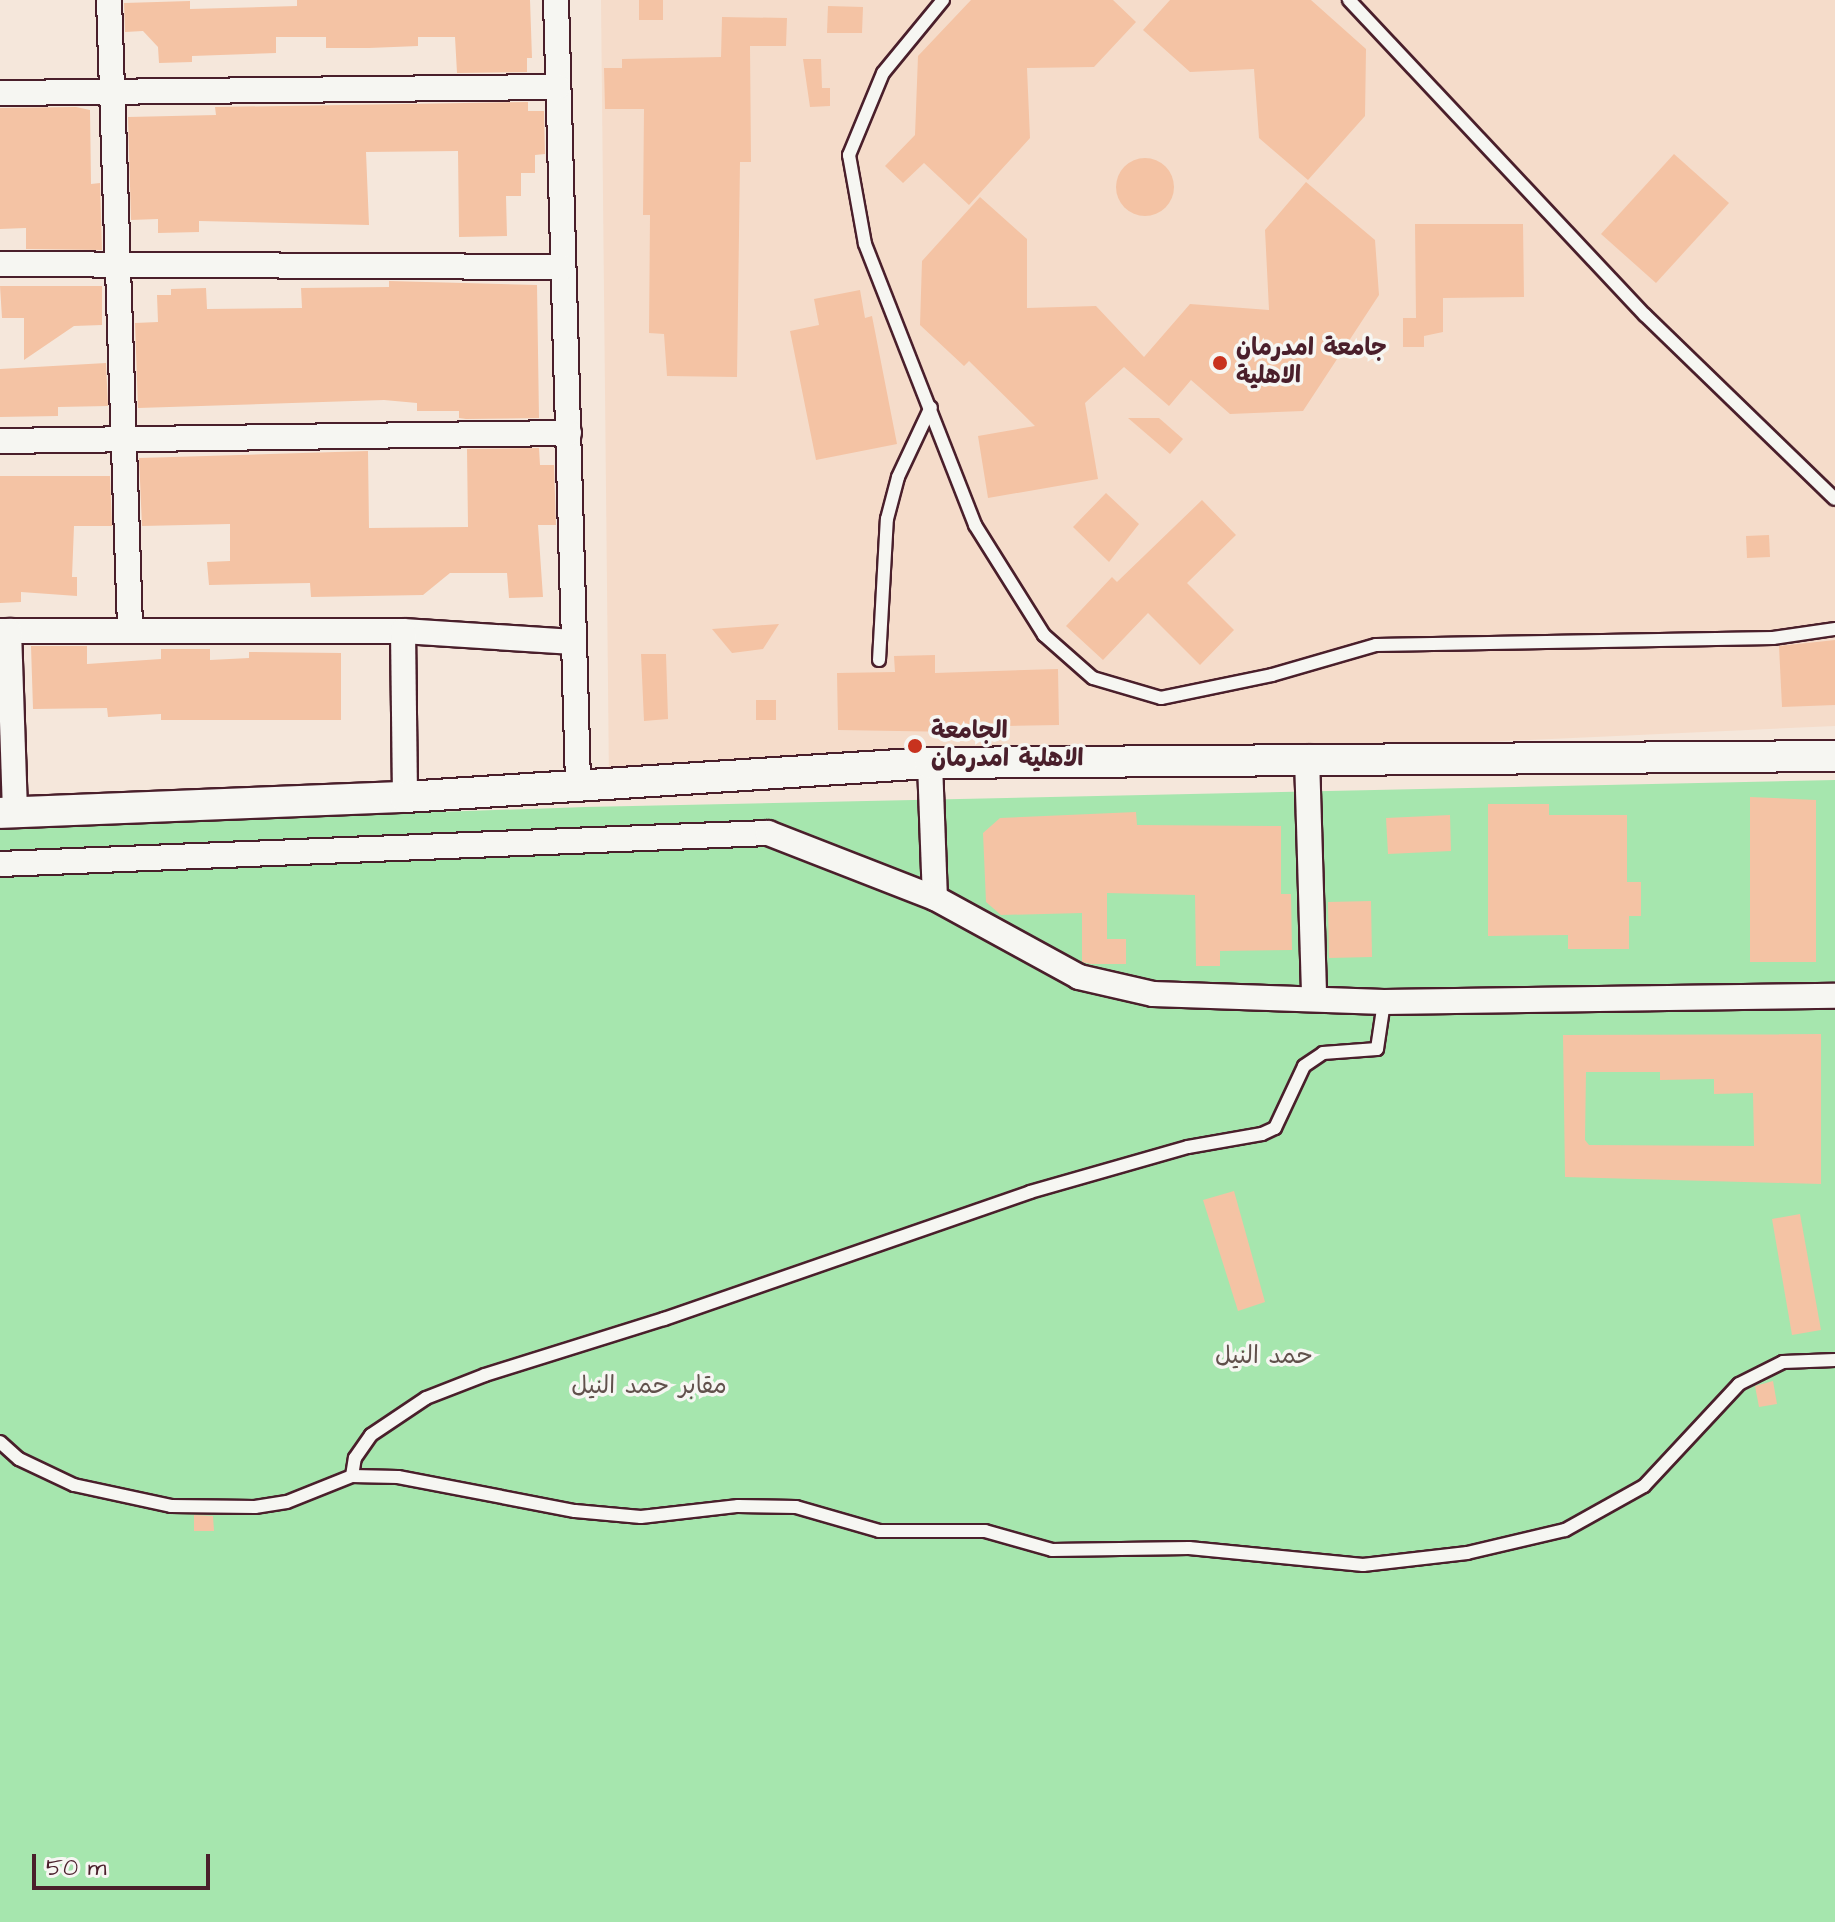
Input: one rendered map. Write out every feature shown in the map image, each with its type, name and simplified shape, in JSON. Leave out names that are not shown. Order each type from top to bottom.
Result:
[{"type":"street","points":[[109,0],[115,264],[130,628]]},
{"type":"street","points":[[556,0],[578,783]]},
{"type":"street","points":[[0,93],[558,87]]},
{"type":"street","points":[[0,264],[563,267]]},
{"type":"street","points":[[0,441],[569,433]]},
{"type":"street","points":[[574,642],[403,631],[130,628],[4,631],[8,813],[405,797],[578,783],[930,763],[1307,757],[1835,756]]},
{"type":"street","points":[[403,631],[405,797]]},
{"type":"street","points":[[1307,757],[1314,996]]},
{"type":"street","points":[[930,763],[935,898]]},
{"type":"street","points":[[0,864],[768,833],[935,898],[1029,951],[1104,985],[1153,994],[1314,996],[1384,1002],[1835,996]]},
{"type":"lane","points":[[943,0],[883,73],[849,155],[865,244],[975,525],[1044,635],[1093,678],[1161,698],[1272,675],[1376,645],[1773,638],[1835,629]]},
{"type":"lane","points":[[1349,0],[1645,315],[1835,499]]},
{"type":"lane","points":[[879,660],[887,519],[898,477],[931,407]]},
{"type":"lane","points":[[352,1476],[355,1458],[371,1435],[426,1398],[485,1375],[859,1254],[1030,1192],[1188,1147],[1262,1134],[1275,1128],[1304,1066],[1323,1053],[1377,1049],[1384,1002]]},
{"type":"lane","points":[[0,1442],[19,1459],[74,1485],[171,1506],[255,1507],[287,1502],[352,1476],[437,1481],[575,1511],[641,1517],[738,1506],[796,1507],[879,1531],[985,1531],[1052,1550],[1189,1548],[1363,1565],[1467,1553],[1565,1530],[1644,1486],[1739,1384],[1783,1362],[1835,1360]]},
{"type":"shaded area","name":"جامعة امدرمان الاهلية","points":[[601,0],[1835,0],[1835,726],[609,782]]},
{"type":"green space","name":"مقابر حمد النيل","points":[[1835,780],[1835,1922],[0,1922],[0,827],[585,807]]},
{"type":"building","points":[[297,0],[530,0],[532,58],[527,58],[527,72],[457,73],[455,37],[418,37],[418,46],[326,48],[326,37],[276,37],[276,53],[192,56],[192,62],[159,63],[158,47],[143,31],[125,32],[124,3],[190,1],[190,9],[297,6]]},
{"type":"building","points":[[639,0],[663,0],[663,20],[639,20]]},
{"type":"building","points":[[971,0],[1113,0],[1136,22],[1094,67],[1027,68],[1030,138],[969,205],[924,163],[903,183],[885,166],[915,135],[918,56]]},
{"type":"building","points":[[1170,0],[1311,0],[1366,49],[1365,116],[1308,180],[1259,138],[1254,69],[1190,72],[1143,30]]},
{"type":"building","points":[[828,6],[863,7],[862,33],[827,33]]},
{"type":"building","points":[[722,17],[787,18],[786,46],[750,46],[751,162],[740,162],[737,377],[667,376],[664,334],[649,333],[650,215],[643,215],[644,109],[605,109],[604,68],[622,68],[622,59],[721,57]]},
{"type":"building","points":[[803,59],[821,59],[822,88],[830,88],[830,106],[810,107]]},
{"type":"building","points":[[528,102],[528,111],[544,111],[545,154],[535,155],[535,173],[521,173],[521,196],[506,196],[507,236],[459,237],[458,151],[366,152],[369,225],[199,221],[199,232],[158,233],[158,219],[131,220],[128,117],[216,115],[215,107]]},
{"type":"building","points":[[76,107],[90,110],[91,184],[100,183],[102,250],[26,249],[26,228],[0,229],[0,108]]},
{"type":"building","points":[[1674,154],[1729,203],[1656,283],[1601,234]]},
{"type":"building","points":[[1145,158],[1165,167],[1174,187],[1165,207],[1145,216],[1125,207],[1116,187],[1125,167]]},
{"type":"building","points":[[1306,182],[1375,240],[1379,295],[1303,411],[1230,414],[1191,380],[1169,406],[1124,367],[1085,403],[1098,479],[988,498],[978,436],[1035,426],[969,361],[964,366],[920,325],[922,261],[980,197],[1027,239],[1027,308],[1096,306],[1144,357],[1190,304],[1269,310],[1265,230]]},
{"type":"building","points":[[1415,224],[1523,224],[1524,297],[1443,298],[1443,332],[1424,336],[1424,347],[1403,347],[1403,318],[1416,318]]},
{"type":"building","points":[[389,281],[537,285],[539,418],[466,419],[459,418],[459,411],[417,411],[417,403],[384,400],[138,408],[135,323],[158,322],[157,295],[171,295],[171,289],[206,288],[207,309],[302,308],[301,288],[389,287]]},
{"type":"building","points":[[0,286],[102,286],[102,325],[74,326],[24,360],[24,318],[2,318]]},
{"type":"building","points":[[860,290],[865,318],[872,316],[897,444],[816,460],[790,331],[819,325],[814,299]]},
{"type":"building","points":[[106,363],[108,406],[58,407],[58,416],[0,417],[0,369]]},
{"type":"building","points":[[1128,418],[1159,418],[1183,439],[1170,454]]},
{"type":"building","points":[[539,448],[540,465],[554,465],[556,525],[538,525],[543,597],[509,598],[507,573],[450,573],[423,595],[311,597],[310,583],[209,585],[207,562],[230,561],[230,524],[142,526],[139,458],[368,451],[369,528],[468,527],[467,449]]},
{"type":"building","points":[[0,476],[110,476],[112,526],[74,526],[72,577],[77,577],[77,596],[21,592],[21,602],[0,603]]},
{"type":"building","points":[[1106,493],[1139,524],[1109,562],[1073,527]]},
{"type":"building","points":[[1202,500],[1236,535],[1187,583],[1234,630],[1200,665],[1148,613],[1103,660],[1066,626],[1112,577],[1117,582]]},
{"type":"building","points":[[1769,535],[1770,557],[1747,558],[1746,536]]},
{"type":"building","points":[[779,624],[763,649],[732,653],[712,629]]},
{"type":"building","points":[[1835,640],[1835,705],[1782,707],[1779,646]]},
{"type":"building","points":[[31,646],[87,646],[87,664],[161,659],[161,649],[210,649],[210,660],[249,658],[249,652],[341,653],[341,720],[161,720],[161,714],[108,717],[107,708],[33,709]]},
{"type":"building","points":[[641,654],[666,654],[668,719],[644,721]]},
{"type":"building","points":[[935,655],[935,673],[1058,669],[1059,725],[958,727],[958,732],[838,730],[837,673],[895,672],[894,656]]},
{"type":"building","points":[[756,700],[776,700],[776,720],[756,720]]},
{"type":"building","points":[[1750,797],[1816,800],[1816,962],[1750,962]]},
{"type":"building","points":[[1488,804],[1549,804],[1549,815],[1627,815],[1627,882],[1641,882],[1641,916],[1629,916],[1629,949],[1568,949],[1568,935],[1488,936]]},
{"type":"building","points":[[1136,812],[1137,825],[1281,826],[1281,894],[1291,894],[1292,950],[1220,951],[1220,966],[1196,966],[1195,895],[1107,893],[1107,939],[1126,939],[1126,964],[1091,964],[1082,962],[1082,913],[1001,915],[986,902],[983,833],[1000,818]]},
{"type":"building","points":[[1450,815],[1451,851],[1388,854],[1386,818]]},
{"type":"building","points":[[1371,901],[1372,957],[1329,958],[1328,902]]},
{"type":"building","points":[[1821,1034],[1821,1184],[1565,1177],[1563,1035]],"holes":[[[1586,1072],[1660,1072],[1660,1080],[1714,1079],[1714,1094],[1753,1093],[1754,1146],[1589,1145],[1585,1140]]]},
{"type":"building","points":[[1234,1191],[1265,1302],[1238,1311],[1203,1200]]},
{"type":"building","points":[[1800,1214],[1821,1330],[1792,1335],[1772,1219]]},
{"type":"building","points":[[1773,1381],[1777,1404],[1759,1407],[1755,1386]]},
{"type":"building","points":[[194,1515],[213,1516],[214,1531],[194,1531]]},
{"type":"place","name":"جامعة امدرمان الاهلية","points":[[1220,363]]},
{"type":"place","name":"الجامعة الاهلية امدرمان","points":[[915,746]]},
{"type":"park label","name":"حمد النيل","points":[[1264,1357]]}]
